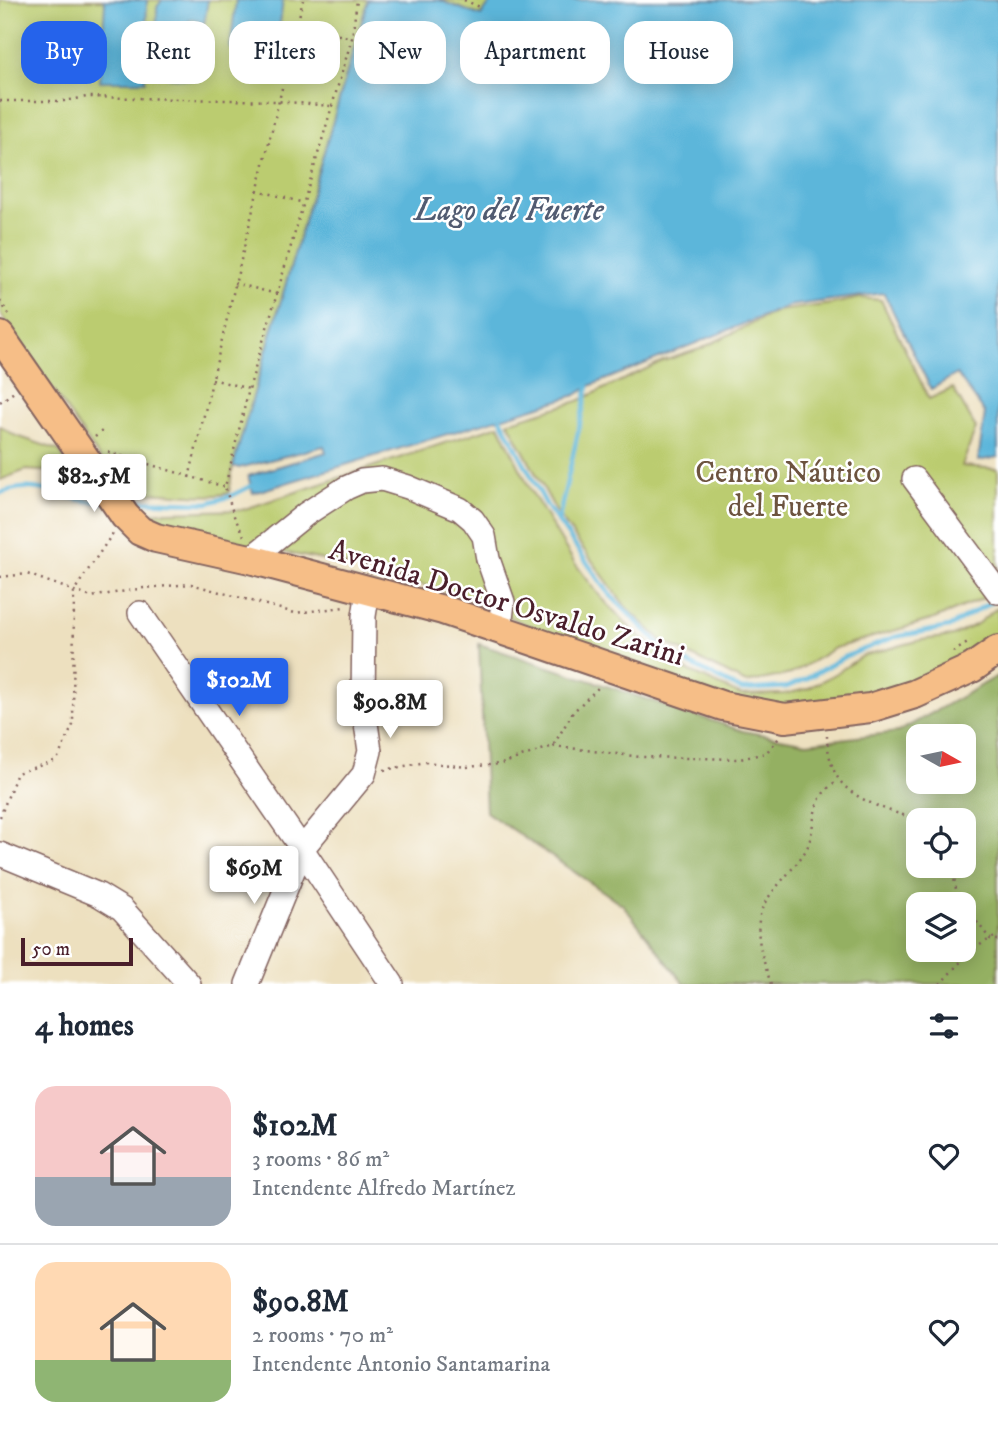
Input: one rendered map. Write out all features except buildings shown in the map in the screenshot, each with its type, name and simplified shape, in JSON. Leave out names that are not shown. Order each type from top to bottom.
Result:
[{"type":"main road","name":"Avenida Doctor Osvaldo Zarini","points":[[0,336],[125,516],[140,531],[156,538],[258,552],[368,591],[500,628],[723,706],[785,718],[870,708],[915,694],[972,668],[987,644]]},
{"type":"street","points":[[258,552],[306,514],[354,484],[382,479],[408,487],[460,509],[484,536],[488,559],[503,602],[500,628]]},
{"type":"street","points":[[914,479],[994,587]]},
{"type":"street","points":[[247,984],[302,849],[364,774],[370,751],[363,703],[364,616],[368,591]]},
{"type":"street","points":[[140,613],[392,984]]},
{"type":"street","points":[[0,853],[99,895],[122,909],[189,984]]},
{"type":"path","points":[[298,21],[303,0]]},
{"type":"path","points":[[258,552],[247,542],[234,516],[225,488],[249,389],[352,38],[357,0]]},
{"type":"path","points":[[464,0],[482,8]]},
{"type":"path","points":[[340,35],[352,38]]},
{"type":"path","points":[[189,478],[281,84]]},
{"type":"path","points":[[0,101],[64,101],[86,97],[277,101],[330,106]]},
{"type":"path","points":[[257,190],[304,203]]},
{"type":"path","points":[[234,283],[277,295]]},
{"type":"path","points":[[212,379],[249,389]]},
{"type":"path","points":[[99,449],[225,488]]},
{"type":"path","points":[[0,817],[18,773],[57,760],[74,725],[74,591],[125,516]]},
{"type":"path","points":[[324,556],[350,560],[421,581]]},
{"type":"path","points":[[0,577],[27,574],[91,597],[191,584],[295,613],[343,608],[368,591]]},
{"type":"path","points":[[943,657],[987,644]]},
{"type":"path","points":[[553,746],[573,712],[615,669]]},
{"type":"path","points":[[364,774],[426,762],[466,767],[501,764],[553,746],[641,757],[740,759],[766,753],[815,714],[838,779],[859,796],[886,810],[906,816]]},
{"type":"path","points":[[771,984],[760,951],[760,920],[764,903],[805,850],[812,836],[821,795],[838,779]]},
{"type":"path","points":[[976,921],[990,939]]},
{"type":"path","points":[[940,984],[990,939],[998,938]]},
{"type":"green space","points":[[0,0],[368,0],[362,21],[354,21],[354,48],[233,466],[229,493],[203,496],[152,493],[126,496],[0,313]]},
{"type":"green space","points":[[439,0],[484,0],[491,3],[482,16]]},
{"type":"green space","name":"Centro Náutico del Fuerte","points":[[860,298],[881,300],[929,399],[953,388],[976,428],[962,466],[998,469],[998,592],[934,619],[835,648],[791,674],[746,683],[662,641],[626,607],[557,513],[508,422],[578,401],[663,361],[700,349],[777,311]]},
{"type":"green space","points":[[499,425],[531,491],[574,562],[600,596],[631,629],[664,656],[682,668],[741,695],[784,694],[807,689],[862,656],[921,640],[953,636],[977,624],[998,607],[998,635],[979,648],[878,697],[826,704],[748,705],[583,649],[463,597],[369,569],[165,529],[136,513],[242,510]]},
{"type":"green space","points":[[0,426],[14,435],[58,450],[75,473],[26,470],[0,480]]},
{"type":"green space","points":[[479,644],[743,731],[807,743],[898,732],[906,728],[906,794],[976,794],[976,724],[912,724],[998,676],[998,984],[684,984],[623,905],[486,812]]},
{"type":"water","points":[[103,0],[147,0],[146,21],[121,21],[121,81],[107,81]]},
{"type":"water","points":[[162,0],[208,0],[204,21],[157,21],[157,7]]},
{"type":"water","points":[[236,0],[283,0],[280,21],[233,21]]},
{"type":"water","name":"Lago del Fuerte","points":[[368,0],[439,0],[481,16],[490,3],[484,0],[998,0],[998,457],[978,461],[985,413],[957,374],[931,389],[884,293],[788,306],[592,385],[576,395],[253,493],[248,476],[326,452],[324,446],[239,468],[233,466],[354,48],[354,84],[446,84],[446,21],[362,21]]},
{"type":"waterway","points":[[558,522],[588,387]]},
{"type":"waterway","points":[[501,419],[547,506],[610,595],[668,653],[742,690],[787,687],[844,657],[895,637],[949,627],[996,599]]},
{"type":"waterway","points":[[129,501],[208,503],[251,486]]},
{"type":"waterway","points":[[0,493],[17,488],[32,488],[92,502],[103,502]]}]
